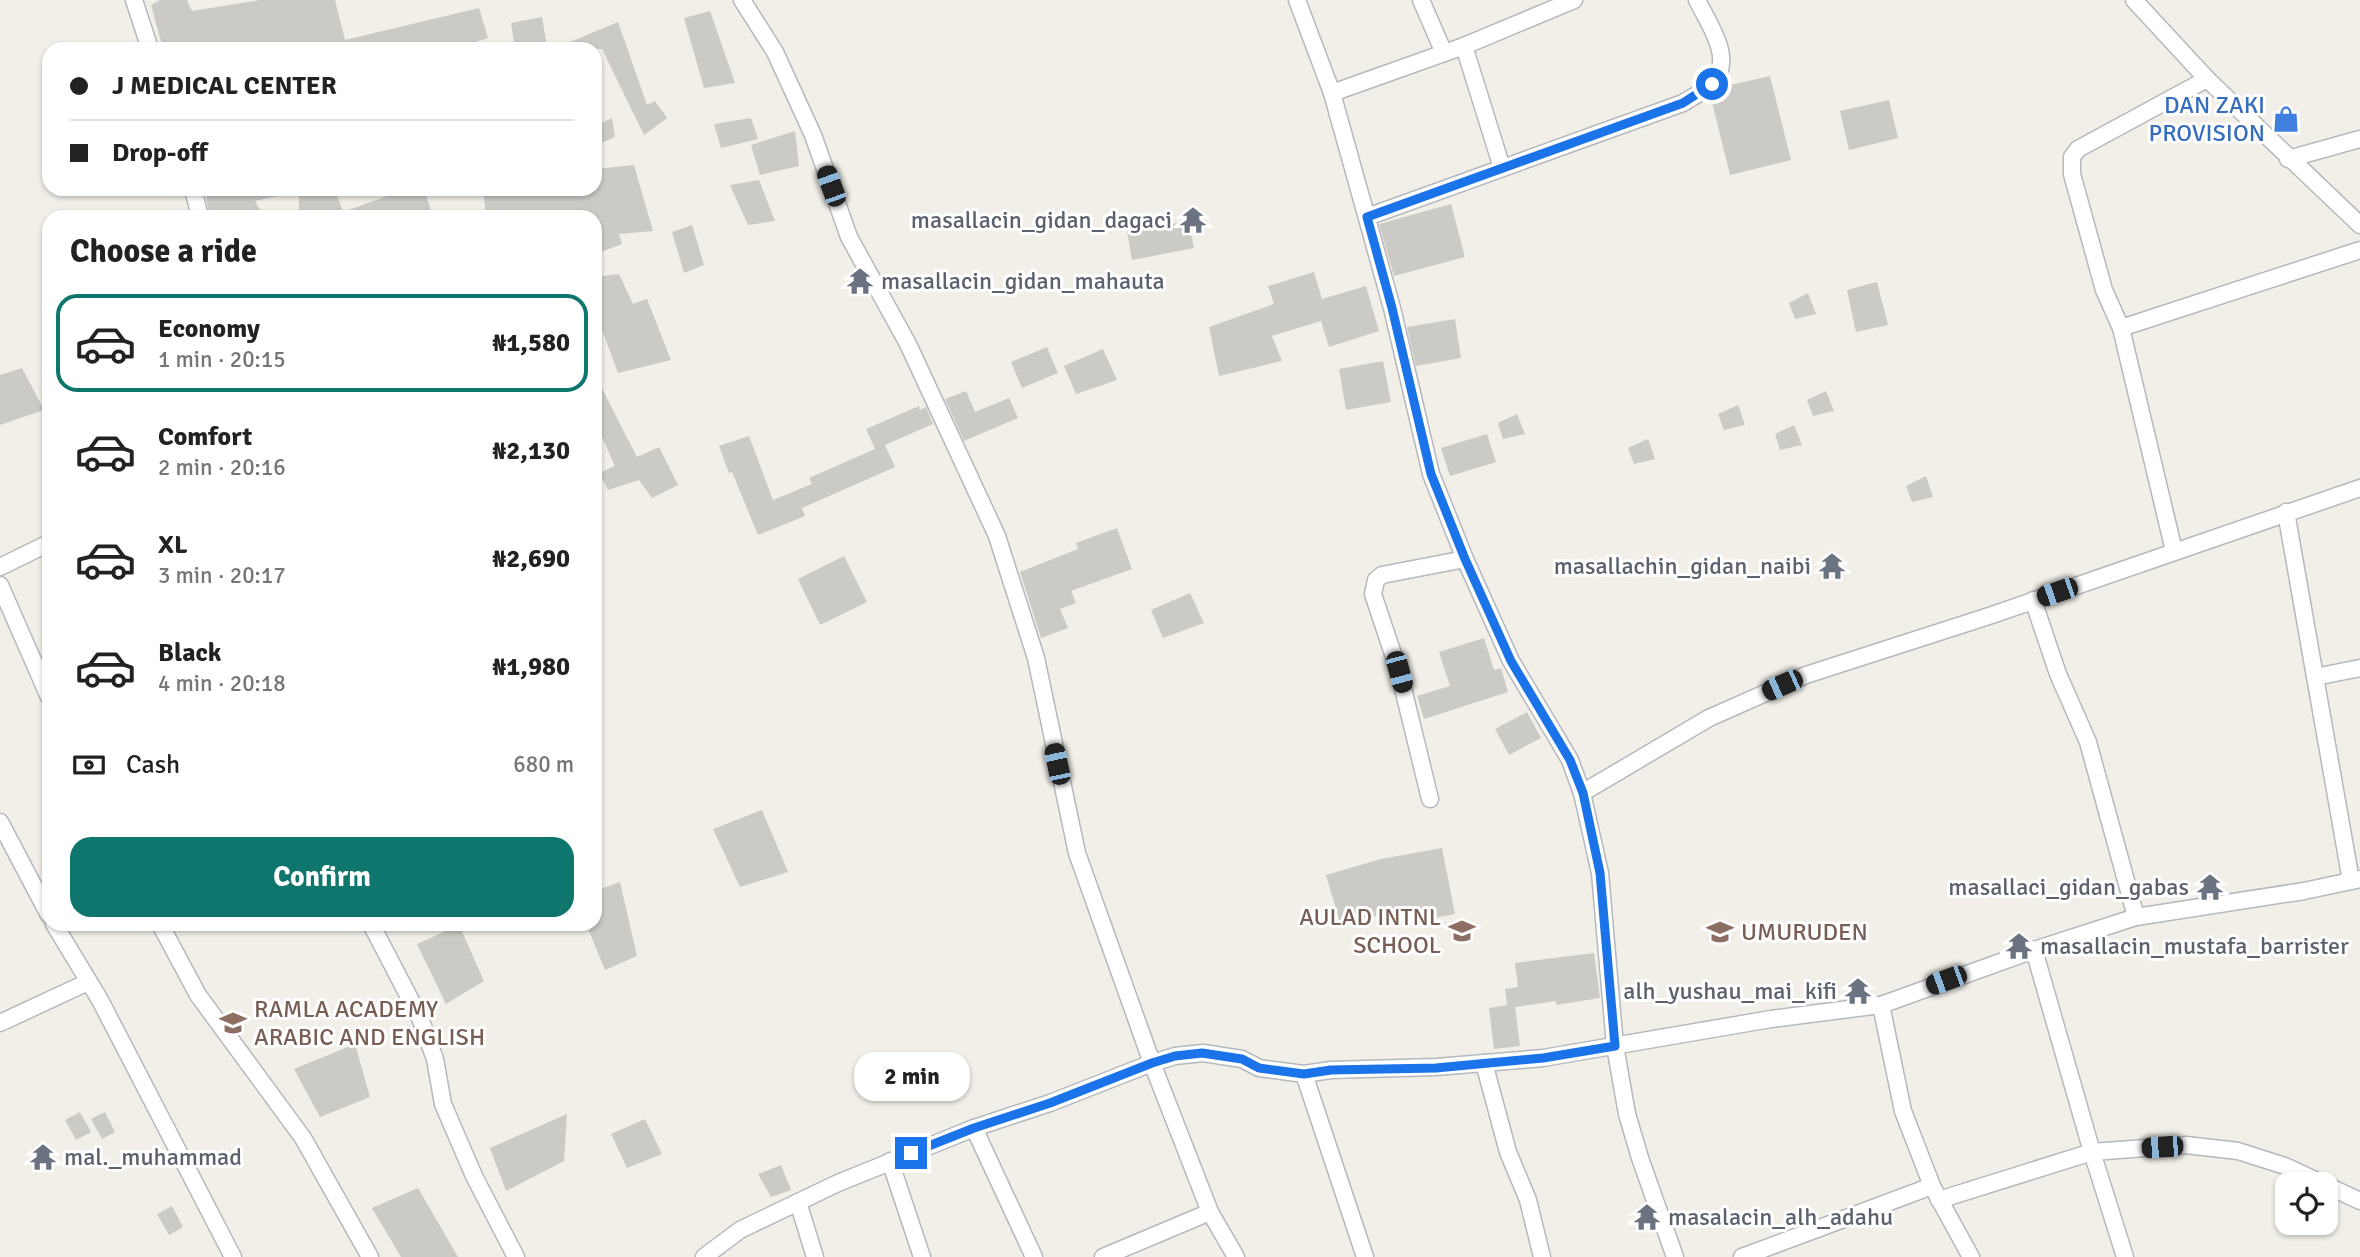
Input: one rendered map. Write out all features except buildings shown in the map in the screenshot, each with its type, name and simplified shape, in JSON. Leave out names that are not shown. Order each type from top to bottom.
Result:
[{"type":"street","points":[[134,0],[148,42]]},
{"type":"street","points":[[742,0],[775,51],[813,135],[849,237],[908,344],[997,536],[1036,658],[1077,853],[1152,1063],[1210,1212],[1236,1257]]},
{"type":"street","points":[[1297,0],[1332,93],[1392,308],[1431,474],[1465,559],[1511,661],[1570,760],[1583,793],[1600,873],[1615,1046],[1628,1114],[1636,1147],[1675,1257]]},
{"type":"street","points":[[1421,0],[1444,53]]},
{"type":"street","points":[[1332,93],[1464,46],[1574,0]]},
{"type":"street","points":[[1367,217],[1683,103],[1712,84],[1722,66],[1720,49],[1697,0]]},
{"type":"street","points":[[2134,0],[2207,79],[2360,225]]},
{"type":"street","points":[[1464,46],[1502,168]]},
{"type":"street","points":[[2174,551],[2121,328],[2104,290],[2072,174],[2072,158],[2078,149],[2207,79]]},
{"type":"street","points":[[2288,159],[2360,139]]},
{"type":"street","points":[[2121,328],[2360,250]]},
{"type":"street","points":[[1583,793],[1709,718],[1806,675],[2360,488]]},
{"type":"street","points":[[704,1257],[740,1230],[890,1161],[1152,1063],[1202,1053],[1242,1059],[1259,1068],[1304,1074],[1331,1070],[1436,1068],[1543,1058],[1772,1018],[1881,1005],[2136,917],[2221,905],[2356,880],[2315,677],[2286,512]]},
{"type":"street","points":[[0,567],[42,546]]},
{"type":"street","points":[[1430,799],[1399,672],[1373,594],[1376,580],[1382,575],[1465,559]]},
{"type":"street","points":[[0,585],[42,681]]},
{"type":"street","points":[[2033,600],[2058,674],[2088,742],[2136,917]]},
{"type":"street","points":[[2315,677],[2360,668]]},
{"type":"street","points":[[0,822],[42,902]]},
{"type":"street","points":[[58,931],[88,982],[233,1257]]},
{"type":"street","points":[[164,931],[198,995],[303,1138],[370,1257]]},
{"type":"street","points":[[375,931],[420,1018],[435,1059],[443,1104],[474,1176],[516,1257]]},
{"type":"street","points":[[2034,950],[2121,1256]]},
{"type":"street","points":[[0,1023],[88,982]]},
{"type":"street","points":[[1881,1005],[1903,1111],[1936,1193],[1971,1257]]},
{"type":"street","points":[[1484,1063],[1508,1152],[1528,1200],[1542,1257]]},
{"type":"street","points":[[1304,1074],[1364,1257]]},
{"type":"street","points":[[974,1128],[1034,1257]]},
{"type":"street","points":[[1742,1257],[1936,1193],[2092,1152],[2186,1146],[2238,1151],[2285,1166],[2360,1201]]},
{"type":"street","points":[[890,1161],[922,1257]]},
{"type":"street","points":[[798,1202],[815,1257]]},
{"type":"street","points":[[1103,1257],[1138,1250],[1210,1212]]},
{"type":"place","name":"DAN ZAKI PROVISION","points":[[2286,119]]},
{"type":"place","name":"masallacin_gidan_dagaci","points":[[1193,220]]},
{"type":"place","name":"masallacin_gidan_mahauta","points":[[860,281]]},
{"type":"place","name":"masallachin_gidan_naibi","points":[[1832,566]]},
{"type":"place","name":"masallaci_gidan_gabas","points":[[2210,887]]},
{"type":"place","name":"AULAD INTNL SCHOOL","points":[[1462,931]]},
{"type":"place","name":"UMURUDEN","points":[[1720,932]]},
{"type":"place","name":"masallacin_mustafa_barrister","points":[[2019,946]]},
{"type":"place","name":"alh_yushau_mai_kifi","points":[[1858,991]]},
{"type":"place","name":"RAMLA ACADEMY ARABIC AND ENGLISH","points":[[233,1023]]},
{"type":"place","name":"mal._muhammad","points":[[43,1157]]},
{"type":"place","name":"masalacin_alh_adahu","points":[[1647,1217]]},
{"type":"route","points":[[911,1153],[1175,1056],[1202,1053],[1242,1059],[1259,1068],[1304,1074],[1331,1070],[1436,1068],[1543,1058],[1615,1046],[1600,873],[1583,793],[1570,760],[1511,661],[1465,559],[1431,474],[1392,308],[1367,217],[1683,103],[1712,84]]}]
